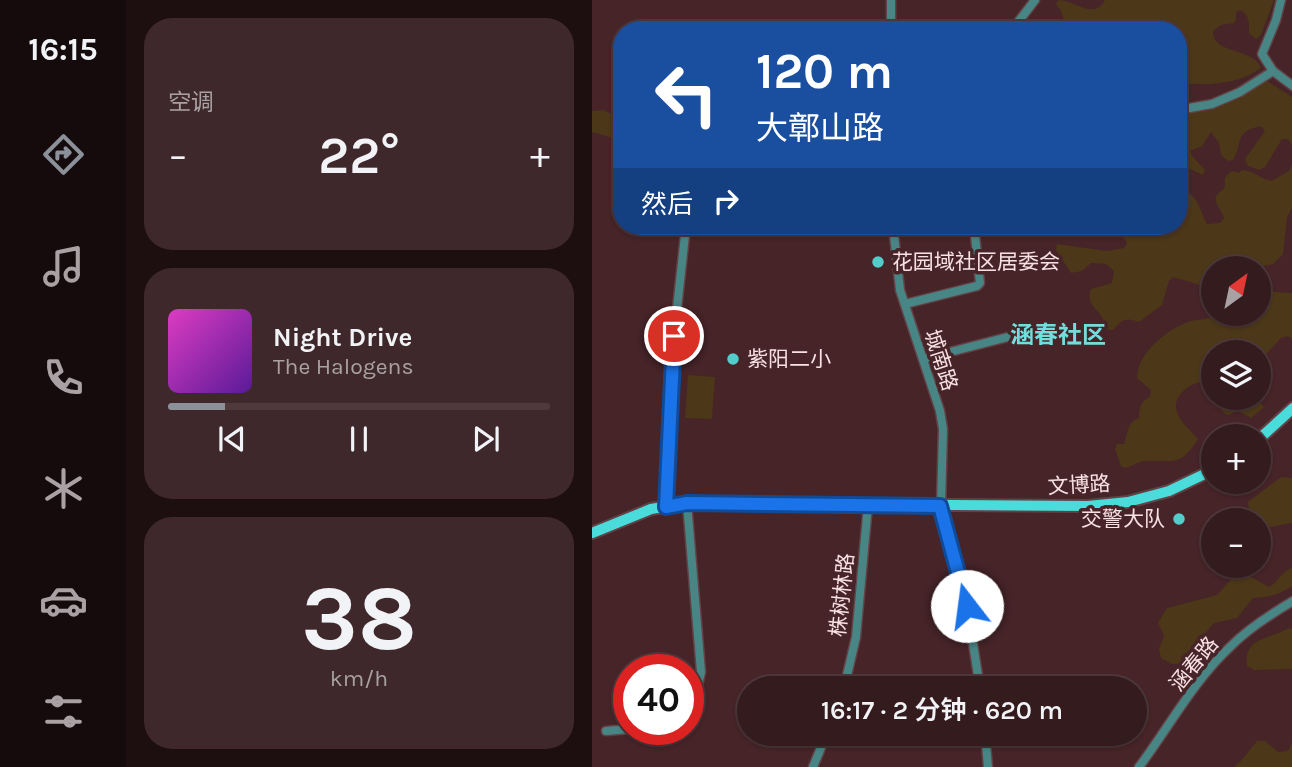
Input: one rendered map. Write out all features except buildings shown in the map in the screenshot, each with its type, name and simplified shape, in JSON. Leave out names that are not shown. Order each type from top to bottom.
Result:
[{"type":"main road","points":[[1271,428],[1293,408]]},
{"type":"main road","name":"文博路","points":[[592,533],[651,509],[687,503],[1053,507],[1128,502],[1169,491],[1201,476]]},
{"type":"street","points":[[891,0],[891,21]]},
{"type":"street","points":[[1019,21],[1035,0]]},
{"type":"street","points":[[1281,0],[1262,54],[1273,71],[1293,86]]},
{"type":"street","points":[[1187,108],[1212,104],[1240,92],[1273,71]]},
{"type":"street","points":[[666,507],[674,336],[685,235]]},
{"type":"street","name":"城南路","points":[[894,235],[900,290],[943,429],[940,506],[967,606],[978,676]]},
{"type":"street","points":[[905,304],[977,286],[980,283],[975,235]]},
{"type":"street","points":[[923,359],[1027,332]]},
{"type":"street","points":[[687,503],[700,654]]},
{"type":"street","name":"株树林路","points":[[847,676],[856,637],[868,505]]},
{"type":"street","name":"涵春路","points":[[1139,767],[1198,683],[1230,646],[1267,616],[1293,601]]},
{"type":"street","points":[[606,731],[613,730]]},
{"type":"street","points":[[813,767],[822,746]]},
{"type":"street","points":[[986,746],[988,767]]},
{"type":"shaded area","points":[[1058,0],[1095,9],[1105,0],[1274,0],[1261,35],[1256,39],[1249,33],[1247,17],[1240,10],[1236,12],[1234,23],[1221,25],[1213,31],[1214,39],[1219,44],[1257,61],[1261,68],[1231,81],[1200,84],[1187,83],[1187,21],[1064,21],[1056,4]]},
{"type":"shaded area","points":[[1267,81],[1292,97],[1292,145],[1288,139],[1282,139],[1265,167],[1259,170],[1248,166],[1245,159],[1265,131],[1261,126],[1243,134],[1233,160],[1228,161],[1221,155],[1219,143],[1211,132],[1202,146],[1190,151],[1205,170],[1203,175],[1187,168],[1187,114],[1211,110]]},
{"type":"shaded area","points":[[603,110],[613,115],[613,138],[592,132],[592,111]]},
{"type":"shaded area","points":[[1292,164],[1292,208],[1287,217],[1283,254],[1271,264],[1271,256],[1201,256],[1201,285],[1173,277],[1169,281],[1162,305],[1139,322],[1124,320],[1113,330],[1106,330],[1102,317],[1090,302],[1090,294],[1091,289],[1112,283],[1114,271],[1106,264],[1091,263],[1082,271],[1071,273],[1056,250],[1057,244],[1107,251],[1124,248],[1127,243],[1122,235],[1187,235],[1187,191],[1200,207],[1207,224],[1220,223],[1224,218],[1216,203],[1216,196],[1224,189],[1228,174],[1246,170],[1271,181],[1289,171]]},
{"type":"shaded area","points":[[1271,292],[1292,293],[1292,339],[1288,336],[1281,338],[1271,349],[1271,340],[1201,340],[1201,382],[1181,393],[1176,405],[1181,419],[1198,439],[1192,448],[1176,460],[1144,461],[1125,468],[1121,466],[1115,449],[1117,444],[1124,444],[1130,425],[1139,418],[1142,403],[1150,397],[1151,390],[1137,378],[1142,360],[1155,343],[1173,329],[1201,319],[1201,326],[1271,326]]},
{"type":"shaded area","points":[[688,375],[715,377],[712,419],[685,418]]},
{"type":"shaded area","points":[[1221,410],[1236,410],[1232,414],[1227,415]]},
{"type":"shaded area","points":[[1236,410],[1260,410],[1251,418]]},
{"type":"shaded area","points":[[1281,477],[1292,478],[1292,523],[1271,527],[1271,508],[1249,508],[1248,502],[1259,494],[1271,494],[1271,485]]},
{"type":"shaded area","points":[[1292,568],[1292,586],[1274,595],[1253,598],[1237,618],[1214,623],[1200,639],[1199,645],[1205,656],[1203,663],[1172,664],[1161,658],[1159,649],[1164,635],[1158,623],[1167,608],[1217,595],[1232,578],[1253,578],[1269,587]]},
{"type":"shaded area","points":[[1292,629],[1292,669],[1254,670],[1247,666],[1249,649],[1254,644]]},
{"type":"shaded area","points":[[1257,741],[1265,741],[1278,752],[1288,751],[1292,743],[1292,767],[1234,767]]},
{"type":"place","name":"花园域社区居委会","points":[[878,262]]},
{"type":"place","name":"紫阳二小","points":[[733,359]]},
{"type":"place","name":"交警大队","points":[[1179,519]]},
{"type":"district","name":"涵春社区","points":[[1058,335]]},
{"type":"route","points":[[674,336],[666,507],[687,503],[940,506],[967,606]]}]
